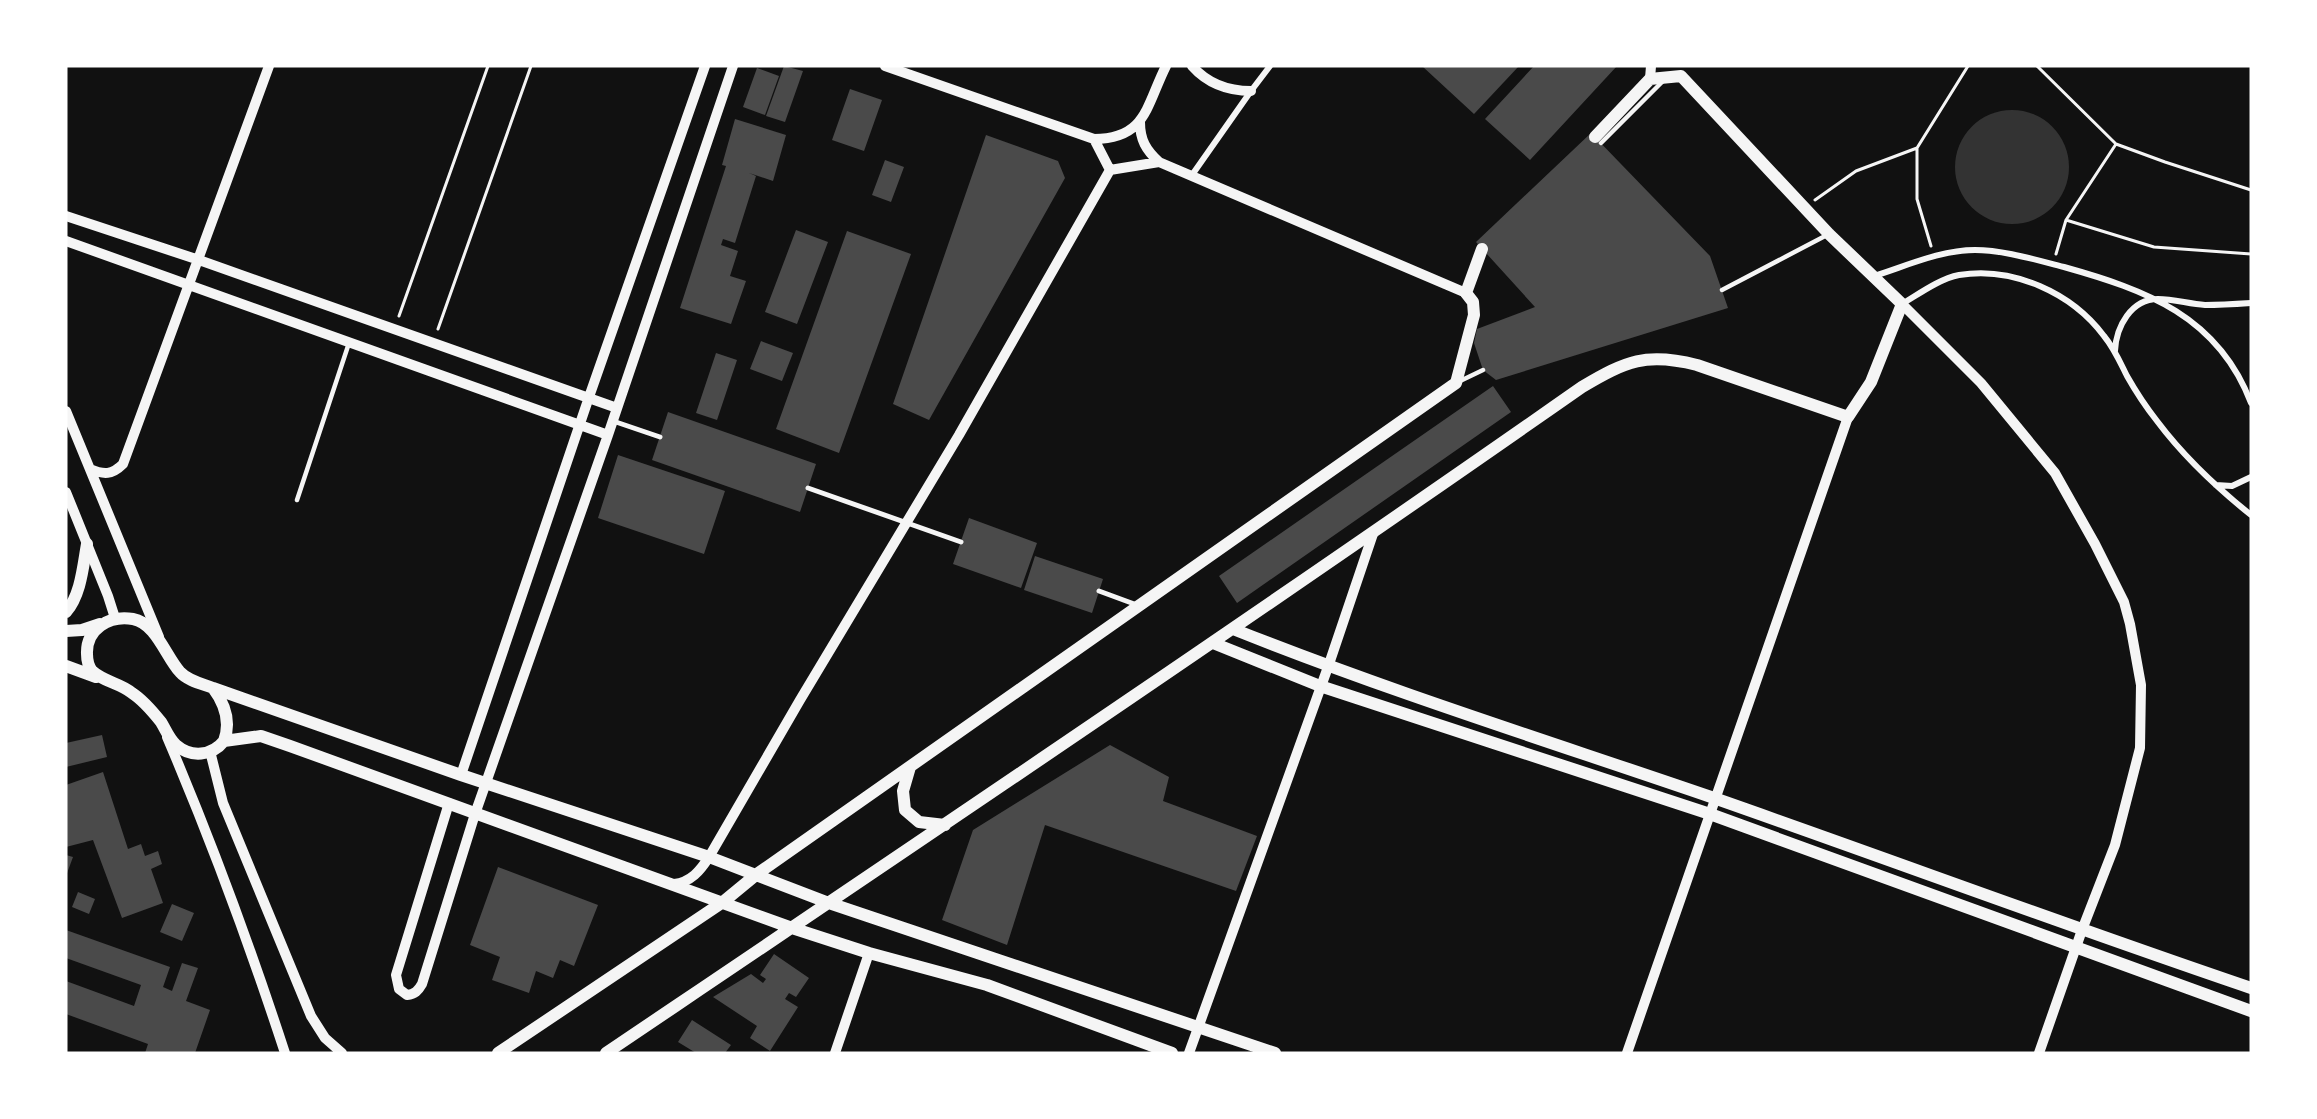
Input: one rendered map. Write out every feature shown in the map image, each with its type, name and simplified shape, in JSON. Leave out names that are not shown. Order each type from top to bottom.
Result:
[{"type":"main road","points":[[606,1053],[1373,534],[1582,387],[1611,370],[1631,362],[1652,358],[1672,358],[1697,364],[1848,417],[1871,381],[1902,304],[1804,208],[1682,71],[1667,77],[1651,72],[1598,140]]},
{"type":"main road","points":[[498,1053],[723,902],[757,874],[1456,383],[1474,315],[1473,302],[1466,293],[1482,249]]},
{"type":"main road","points":[[66,612],[71,607],[79,585],[87,544]]},
{"type":"main road","points":[[66,631],[82,630],[115,618],[136,619],[151,630],[183,675],[213,688],[487,784],[709,857],[829,903],[1275,1053]]},
{"type":"main road","points":[[101,624],[90,636],[87,659],[91,670],[106,681]]},
{"type":"main road","points":[[1233,629],[1329,667],[1716,799],[2251,988]]},
{"type":"main road","points":[[1213,643],[1320,686],[1710,814],[2251,1011]]},
{"type":"main road","points":[[66,666],[130,691],[161,723],[177,746],[188,752],[199,754],[210,752],[224,741],[261,736],[792,928],[869,953],[987,985],[1172,1053]]},
{"type":"main road","points":[[213,688],[223,702],[228,722],[224,741]]},
{"type":"main road","points":[[910,767],[903,791],[905,810],[919,822],[945,825]]},
{"type":"main road","points":[[516,1053],[518,1039]]},
{"type":"street","points":[[90,469],[105,474],[112,473],[123,464],[269,66]]},
{"type":"street","points":[[461,775],[589,397],[705,66]]},
{"type":"street","points":[[449,803],[396,975],[399,989],[407,995],[412,995],[422,984],[475,814],[613,421],[734,66]]},
{"type":"street","points":[[885,66],[1094,139],[1122,135],[1140,122]]},
{"type":"street","points":[[1166,66],[1140,122],[1140,135],[1144,144],[1159,162],[1466,293]]},
{"type":"street","points":[[1192,66],[1201,76],[1220,87],[1236,91],[1251,91]]},
{"type":"street","points":[[1192,175],[1270,66]]},
{"type":"street","points":[[1094,139],[1110,170]]},
{"type":"street","points":[[1110,170],[1159,162]]},
{"type":"street","points":[[674,884],[690,879],[709,857],[959,435],[1110,170]]},
{"type":"street","points":[[66,216],[394,328],[617,408]]},
{"type":"street","points":[[66,241],[608,435]]},
{"type":"street","points":[[1874,276],[1951,252],[1975,250],[2053,264],[2158,299],[2205,305],[2251,303]]},
{"type":"street","points":[[2039,1053],[2082,930],[2115,845],[2140,748],[2141,686],[2130,624],[2124,602],[2100,553],[2055,473],[1981,383],[1902,304],[1927,289],[1958,275],[1985,275],[2019,280],[2036,284],[2067,300],[2093,323],[2115,351],[2137,392],[2158,423],[2195,466],[2251,515]]},
{"type":"street","points":[[2115,351],[2117,333],[2126,316],[2140,305],[2158,299]]},
{"type":"street","points":[[2158,299],[2196,324],[2212,340],[2238,376],[2251,403]]},
{"type":"street","points":[[66,411],[164,648]]},
{"type":"street","points":[[1627,1053],[1848,417]]},
{"type":"street","points":[[613,421],[660,437]]},
{"type":"street","points":[[2216,485],[2232,486],[2251,477]]},
{"type":"street","points":[[808,488],[961,542]]},
{"type":"street","points":[[66,492],[115,618]]},
{"type":"street","points":[[1189,1053],[1320,686],[1329,667],[1373,534]]},
{"type":"street","points":[[1099,591],[1140,606]]},
{"type":"street","points":[[161,723],[208,838],[261,980],[285,1053]]},
{"type":"street","points":[[210,752],[223,803],[311,1016],[325,1038],[342,1053]]},
{"type":"street","points":[[835,1053],[869,953]]},
{"type":"lane","points":[[1598,140],[1667,77]]},
{"type":"lane","points":[[1722,290],[1829,234]]},
{"type":"lane","points":[[297,500],[349,343]]},
{"type":"lane","points":[[1456,383],[1483,370]]},
{"type":"path","points":[[394,328],[488,66]]},
{"type":"path","points":[[433,342],[531,66]]},
{"type":"path","points":[[1935,257],[1917,199],[1917,148],[1968,66]]},
{"type":"path","points":[[2037,66],[2116,144],[2251,190]]},
{"type":"path","points":[[2053,264],[2066,219],[2116,144]]},
{"type":"path","points":[[1804,208],[1856,171],[1917,148]]},
{"type":"path","points":[[2066,219],[2154,247],[2251,254]]},
{"type":"shaded area","points":[[2012,110],[2034,114],[2044,119],[2060,135],[2065,145],[2069,167],[2065,189],[2060,199],[2044,215],[2034,220],[2012,224],[1990,220],[1980,215],[1964,199],[1959,189],[1955,167],[1959,145],[1964,135],[1980,119],[1990,114]]},
{"type":"building","points":[[784,66],[803,71],[785,122],[766,116]]},
{"type":"building","points":[[1422,66],[1519,66],[1474,114]]},
{"type":"building","points":[[1534,66],[1617,66],[1530,160],[1485,119]]},
{"type":"building","points":[[757,68],[779,76],[765,115],[743,107]]},
{"type":"building","points":[[850,89],[882,100],[864,151],[832,140]]},
{"type":"building","points":[[735,119],[786,135],[773,181],[749,173],[756,176],[735,243],[723,239],[721,245],[738,251],[730,276],[746,281],[731,324],[680,308],[726,166],[722,165]]},
{"type":"building","points":[[1591,133],[1710,256],[1728,308],[1496,380],[1483,370],[1474,343],[1477,329],[1535,307],[1476,242]]},
{"type":"building","points":[[986,135],[1058,161],[1065,178],[929,420],[893,404]]},
{"type":"building","points":[[885,160],[904,167],[891,202],[872,195]]},
{"type":"building","points":[[796,230],[828,242],[797,324],[765,312]]},
{"type":"building","points":[[847,231],[911,254],[839,453],[776,429]]},
{"type":"building","points":[[761,341],[793,353],[782,381],[750,369]]},
{"type":"building","points":[[716,353],[737,360],[717,420],[696,413]]},
{"type":"building","points":[[1493,386],[1511,412],[1237,603],[1219,576]]},
{"type":"building","points":[[668,412],[816,464],[800,512],[652,460]]},
{"type":"building","points":[[618,455],[725,491],[704,554],[598,518]]},
{"type":"building","points":[[969,518],[1037,543],[1021,588],[953,564]]},
{"type":"building","points":[[1035,556],[1103,579],[1092,613],[1024,590]]},
{"type":"building","points":[[102,735],[107,757],[66,767],[66,743]]},
{"type":"building","points":[[1110,745],[1169,777],[1163,801],[1257,836],[1236,891],[1045,825],[1007,945],[942,920],[973,830]]},
{"type":"building","points":[[103,772],[128,849],[141,844],[145,856],[158,851],[162,864],[151,869],[163,903],[122,918],[93,840],[66,847],[66,785]]},
{"type":"building","points":[[66,855],[73,857],[66,876]]},
{"type":"building","points":[[498,867],[598,905],[574,966],[560,960],[553,978],[536,971],[529,993],[492,980],[500,957],[470,945]]},
{"type":"building","points":[[78,892],[95,899],[89,914],[72,907]]},
{"type":"building","points":[[172,904],[194,913],[182,941],[160,932]]},
{"type":"building","points":[[66,930],[170,967],[163,987],[172,991],[182,963],[198,968],[186,1001],[210,1010],[195,1053],[145,1053],[148,1044],[66,1014],[66,981],[134,1006],[141,985],[66,958]]},
{"type":"building","points":[[774,954],[809,978],[796,997],[789,993],[785,999],[798,1007],[770,1051],[750,1038],[757,1026],[713,997],[751,974],[763,983],[766,979],[760,975]]},
{"type":"building","points":[[692,1020],[731,1045],[725,1053],[696,1053],[678,1042]]}]
